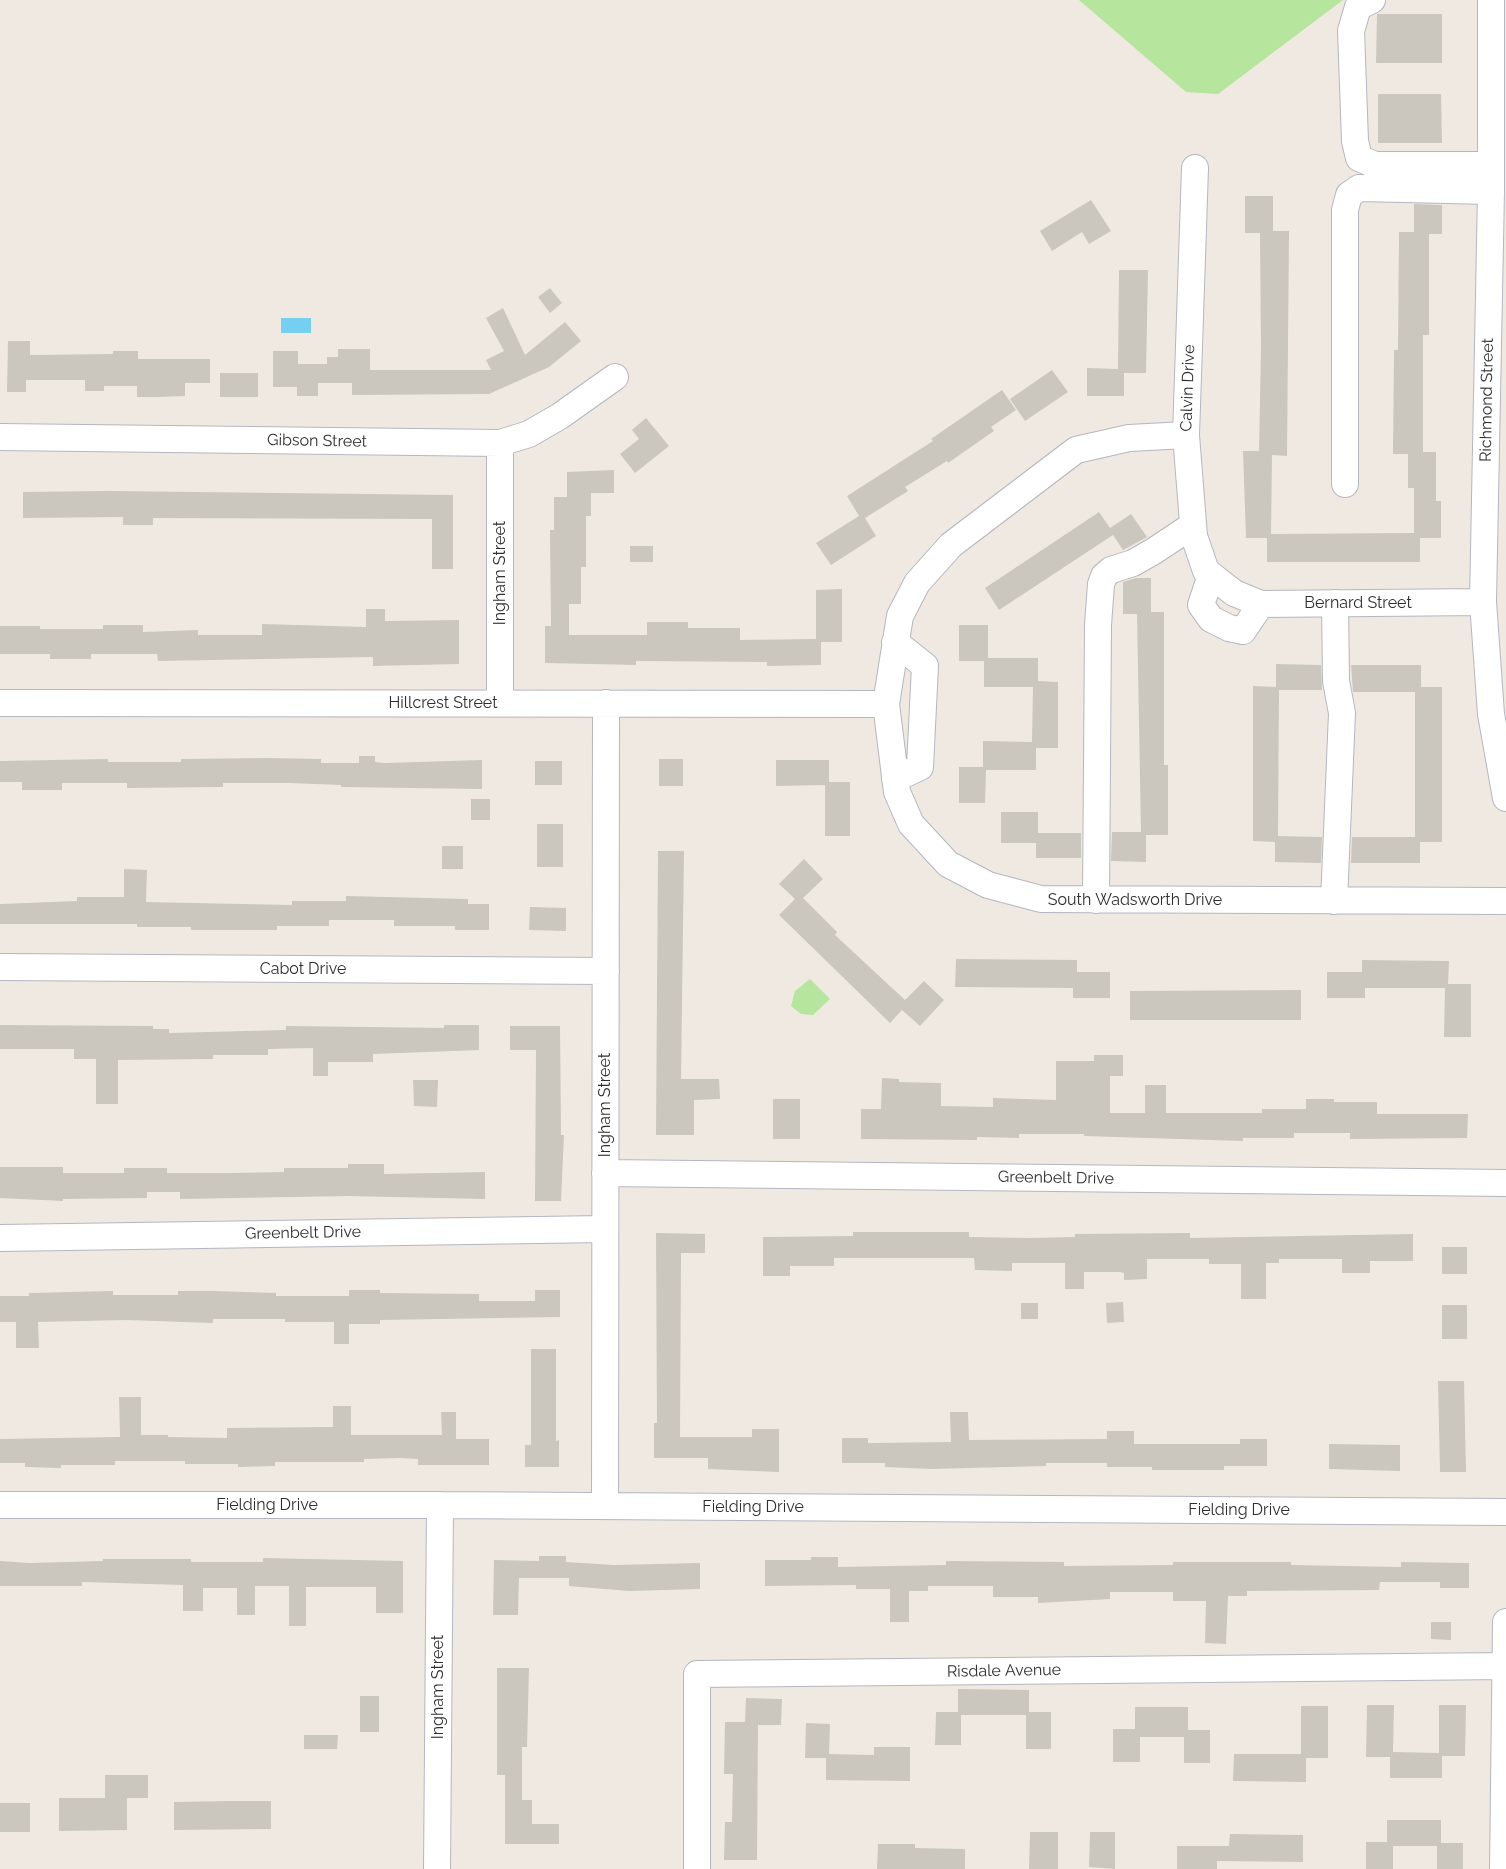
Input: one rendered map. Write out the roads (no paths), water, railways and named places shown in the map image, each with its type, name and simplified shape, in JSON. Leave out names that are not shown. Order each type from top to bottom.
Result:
[{"type":"street","points":[[1372,0],[1358,7],[1351,31],[1355,141],[1359,158],[1375,165],[1495,177]]},
{"type":"street","name":"Richmond Street","points":[[1491,0],[1497,341],[1496,496],[1483,602],[1491,714],[1506,794]]},
{"type":"street","name":"Calvin Drive","points":[[1195,168],[1186,435],[1193,525],[1206,571],[1211,575]]},
{"type":"street","points":[[1345,484],[1345,210],[1349,195],[1359,188],[1495,177]]},
{"type":"street","name":"Gibson Street","points":[[0,437],[500,443],[529,434],[560,416],[615,377]]},
{"type":"street","name":"South Wadsworth Drive","points":[[1186,435],[1129,438],[1076,450],[951,545],[917,583],[900,616],[886,705],[897,792],[911,824],[948,864],[988,885],[1041,899],[1506,901]]},
{"type":"street","name":"Ingham Street","points":[[500,443],[500,703]]},
{"type":"street","points":[[1096,900],[1098,625],[1101,584],[1104,576],[1111,570],[1133,563],[1193,525]]},
{"type":"street","points":[[1211,575],[1201,605],[1211,619],[1229,628],[1243,631],[1261,604]]},
{"type":"street","name":"Bernard Street","points":[[1211,575],[1234,592],[1261,604],[1483,602]]},
{"type":"street","points":[[1334,901],[1342,713],[1336,681],[1335,603]]},
{"type":"street","points":[[895,642],[925,666],[920,767],[895,778]]},
{"type":"street","name":"Hillcrest Street","points":[[0,703],[886,705]]},
{"type":"street","name":"Ingham Street","points":[[604,1506],[606,703]]},
{"type":"street","name":"Cabot Drive","points":[[0,967],[606,971]]},
{"type":"street","name":"Greenbelt Drive","points":[[605,1173],[1506,1183]]},
{"type":"street","name":"Greenbelt Drive","points":[[0,1238],[605,1229]]},
{"type":"street","name":"Fielding Drive","points":[[0,1505],[440,1505],[1506,1512]]},
{"type":"street","name":"Ingham Street","points":[[437,1869],[440,1505]]},
{"type":"street","points":[[1503,1869],[1506,1622]]},
{"type":"street","name":"Risdale Avenue","points":[[697,1869],[697,1674],[1506,1666]]},
{"type":"water","points":[[281,318],[311,318],[311,333],[281,333]]}]
